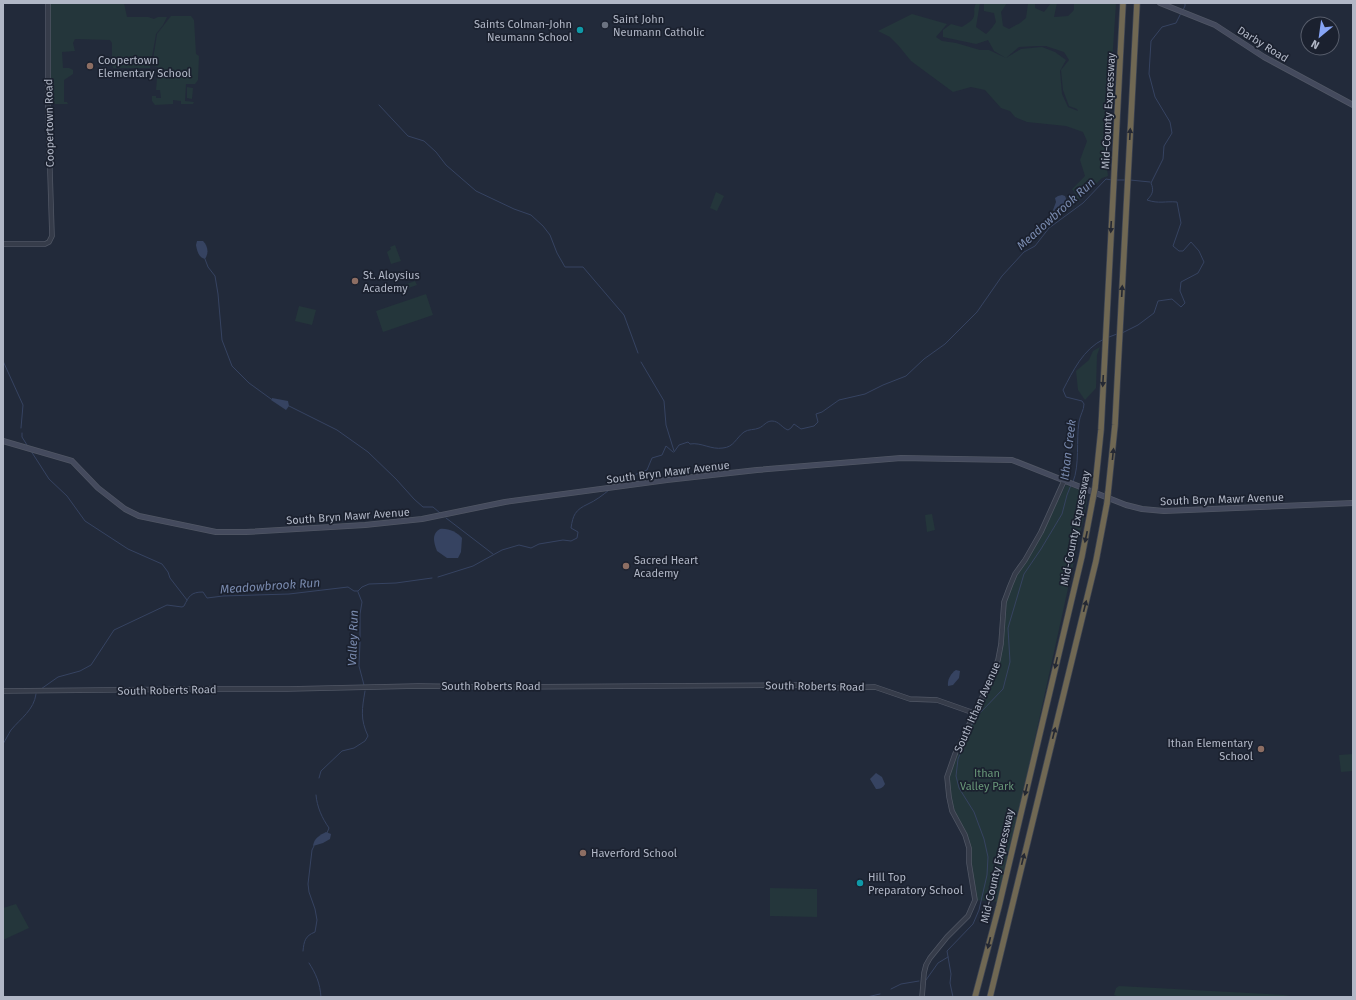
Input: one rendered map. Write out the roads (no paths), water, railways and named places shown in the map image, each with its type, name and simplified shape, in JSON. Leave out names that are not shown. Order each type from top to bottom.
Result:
[{"type":"highway","name":"Mid-County Expressway","points":[[975,997],[1082,556],[1093,498],[1101,430],[1123,3]]},
{"type":"highway","points":[[990,997],[1096,561],[1107,503],[1115,425],[1137,4]]},
{"type":"main road","name":"Darby Road","points":[[1160,3],[1215,25],[1264,57],[1353,105]]},
{"type":"main road","name":"South Bryn Mawr Avenue","points":[[3,440],[72,461],[98,488],[125,509],[139,516],[216,532],[365,525],[422,519],[505,502],[610,488],[757,470],[902,458],[1012,460],[1126,505],[1142,509],[1164,511],[1353,503]]},
{"type":"street","name":"Coopertown Road","points":[[3,244],[45,244],[49,242],[52,236],[48,108],[48,3]]},
{"type":"street","name":"South Ithan Avenue","points":[[922,997],[926,965],[947,937],[968,916],[975,900],[969,863],[969,848],[965,835],[952,811],[947,777],[955,754],[987,687],[998,660],[1001,644],[1004,602],[1010,586],[1015,574],[1041,532],[1064,481]]},
{"type":"street","name":"South Roberts Road","points":[[3,691],[288,689],[418,686],[490,688],[796,684],[839,688],[875,687],[910,699],[937,700],[974,713]]},
{"type":"water","points":[[1062,195],[1066,198],[1066,207],[1061,213],[1054,213],[1053,210],[1056,202],[1055,198]]},
{"type":"water","points":[[197,241],[203,241],[206,245],[207,252],[205,259],[201,257],[197,250]]},
{"type":"water","points":[[272,398],[288,401],[289,406],[286,410],[271,400]]},
{"type":"water","points":[[440,529],[452,531],[462,538],[461,552],[458,558],[447,558],[437,551],[434,536]]},
{"type":"water","points":[[956,670],[960,671],[959,678],[953,685],[948,686],[948,681],[952,673]]},
{"type":"water","points":[[876,773],[882,777],[885,784],[879,789],[876,789],[870,779]]},
{"type":"water","points":[[326,832],[331,834],[330,839],[313,846],[316,839]]},
{"type":"waterway","name":"Ithan Creek","points":[[1183,10],[1185,3]]},
{"type":"waterway","name":"Ithan Creek","points":[[1122,333],[1138,325],[1154,313],[1158,301],[1172,299],[1181,307],[1185,303],[1180,291],[1181,282],[1198,273],[1204,262],[1199,251],[1191,242],[1183,251],[1179,251],[1173,246],[1181,223],[1177,202],[1147,200],[1151,196],[1152,192],[1151,183],[1163,159],[1164,146],[1172,133],[1170,122],[1155,97],[1149,74],[1151,41],[1162,27],[1176,23],[1181,13]]},
{"type":"waterway","points":[[379,105],[408,136],[424,141],[436,152],[446,165],[476,191],[514,209],[531,215],[543,226],[550,235],[557,253],[565,267],[583,267],[624,315],[638,353]]},
{"type":"waterway","name":"Meadowbrook Run","points":[[674,452],[679,445],[688,442],[690,444],[698,444],[714,448],[727,447],[747,430],[759,428],[770,421],[777,422],[788,430],[794,424],[801,429],[814,426],[818,422],[816,414],[822,412],[839,400],[865,394],[906,376],[924,359],[945,344],[977,312],[1002,276],[1024,252],[1035,246],[1049,228],[1083,203],[1106,179],[1112,180]]},
{"type":"waterway","name":"Meadowbrook Run","points":[[1116,180],[1126,180]]},
{"type":"waterway","name":"Meadowbrook Run","points":[[1130,180],[1150,182]]},
{"type":"waterway","points":[[205,259],[208,267],[215,276],[222,340],[232,366],[249,383],[271,399]]},
{"type":"waterway","name":"Ithan Creek","points":[[1109,337],[1117,334]]},
{"type":"waterway","name":"Ithan Creek","points":[[1073,482],[1077,460],[1078,429],[1084,404],[1082,401],[1066,397],[1063,390],[1079,361],[1090,349],[1104,339]]},
{"type":"waterway","name":"Meadowbrook Run","points":[[3,361],[23,405],[21,428]]},
{"type":"waterway","points":[[641,362],[664,401],[666,425],[674,451]]},
{"type":"waterway","points":[[289,406],[337,430],[368,452],[423,507],[433,507],[440,513]]},
{"type":"waterway","name":"Meadowbrook Run","points":[[22,433],[22,437],[27,445]]},
{"type":"waterway","name":"Meadowbrook Run","points":[[614,485],[616,482],[647,470],[652,458],[662,455],[666,446],[673,452]]},
{"type":"waterway","name":"Meadowbrook Run","points":[[31,451],[49,479],[67,496],[85,521],[128,549],[162,564],[168,572],[170,578],[187,600]]},
{"type":"waterway","name":"Ithan Creek","points":[[953,997],[947,951],[973,924],[979,910],[987,875],[988,857],[984,839],[974,812],[959,788],[956,776],[958,759],[970,728],[980,713],[1003,689],[1010,662],[1008,628],[1024,574],[1062,514],[1071,485]]},
{"type":"waterway","name":"Meadowbrook Run","points":[[438,577],[473,566],[502,550],[519,545],[531,548],[539,544],[563,540],[571,541],[577,538],[578,532],[571,528],[575,513],[580,508],[596,500],[609,490]]},
{"type":"waterway","points":[[446,518],[493,554]]},
{"type":"waterway","name":"Meadowbrook Run","points":[[358,591],[362,587],[369,584],[396,583],[432,578]]},
{"type":"waterway","name":"Meadowbrook Run","points":[[41,689],[58,677],[80,671],[91,665],[114,630],[167,605],[182,607],[191,595],[196,593],[203,592],[207,598],[223,596],[289,594],[348,587],[354,591],[358,591]]},
{"type":"waterway","name":"Valley Run","points":[[358,592],[362,602],[360,614],[359,666],[364,685]]},
{"type":"waterway","name":"Valley Run","points":[[319,778],[321,771],[342,751],[354,748],[365,741],[368,736],[365,730],[362,714],[365,691]]},
{"type":"waterway","points":[[3,744],[11,730],[33,705],[36,694]]},
{"type":"waterway","name":"Valley Run","points":[[316,795],[320,812],[329,828],[327,833]]},
{"type":"waterway","name":"Valley Run","points":[[303,951],[306,939],[309,935],[315,932],[317,920],[308,884],[312,850],[314,846]]},
{"type":"waterway","points":[[926,980],[938,963],[948,957]]},
{"type":"waterway","name":"Valley Run","points":[[309,963],[314,971],[320,987],[321,997]]},
{"type":"waterway","points":[[891,989],[901,984],[919,981]]},
{"type":"waterway","points":[[867,997],[880,994]]},
{"type":"place","name":"Saint John Neumann Catholic","points":[[605,25]]},
{"type":"place","name":"Saints Colman-John Neumann School","points":[[580,30]]},
{"type":"place","name":"Coopertown Elementary School","points":[[90,66]]},
{"type":"place","name":"St. Aloysius Academy","points":[[355,281]]},
{"type":"place","name":"Sacred Heart Academy","points":[[626,566]]},
{"type":"place","name":"Ithan Elementary School","points":[[1261,749]]},
{"type":"place","name":"Haverford School","points":[[583,853]]},
{"type":"place","name":"Hill Top Preparatory School","points":[[860,883]]},
{"type":"park label","name":"Ithan Valley Park","points":[[987,779]]}]
